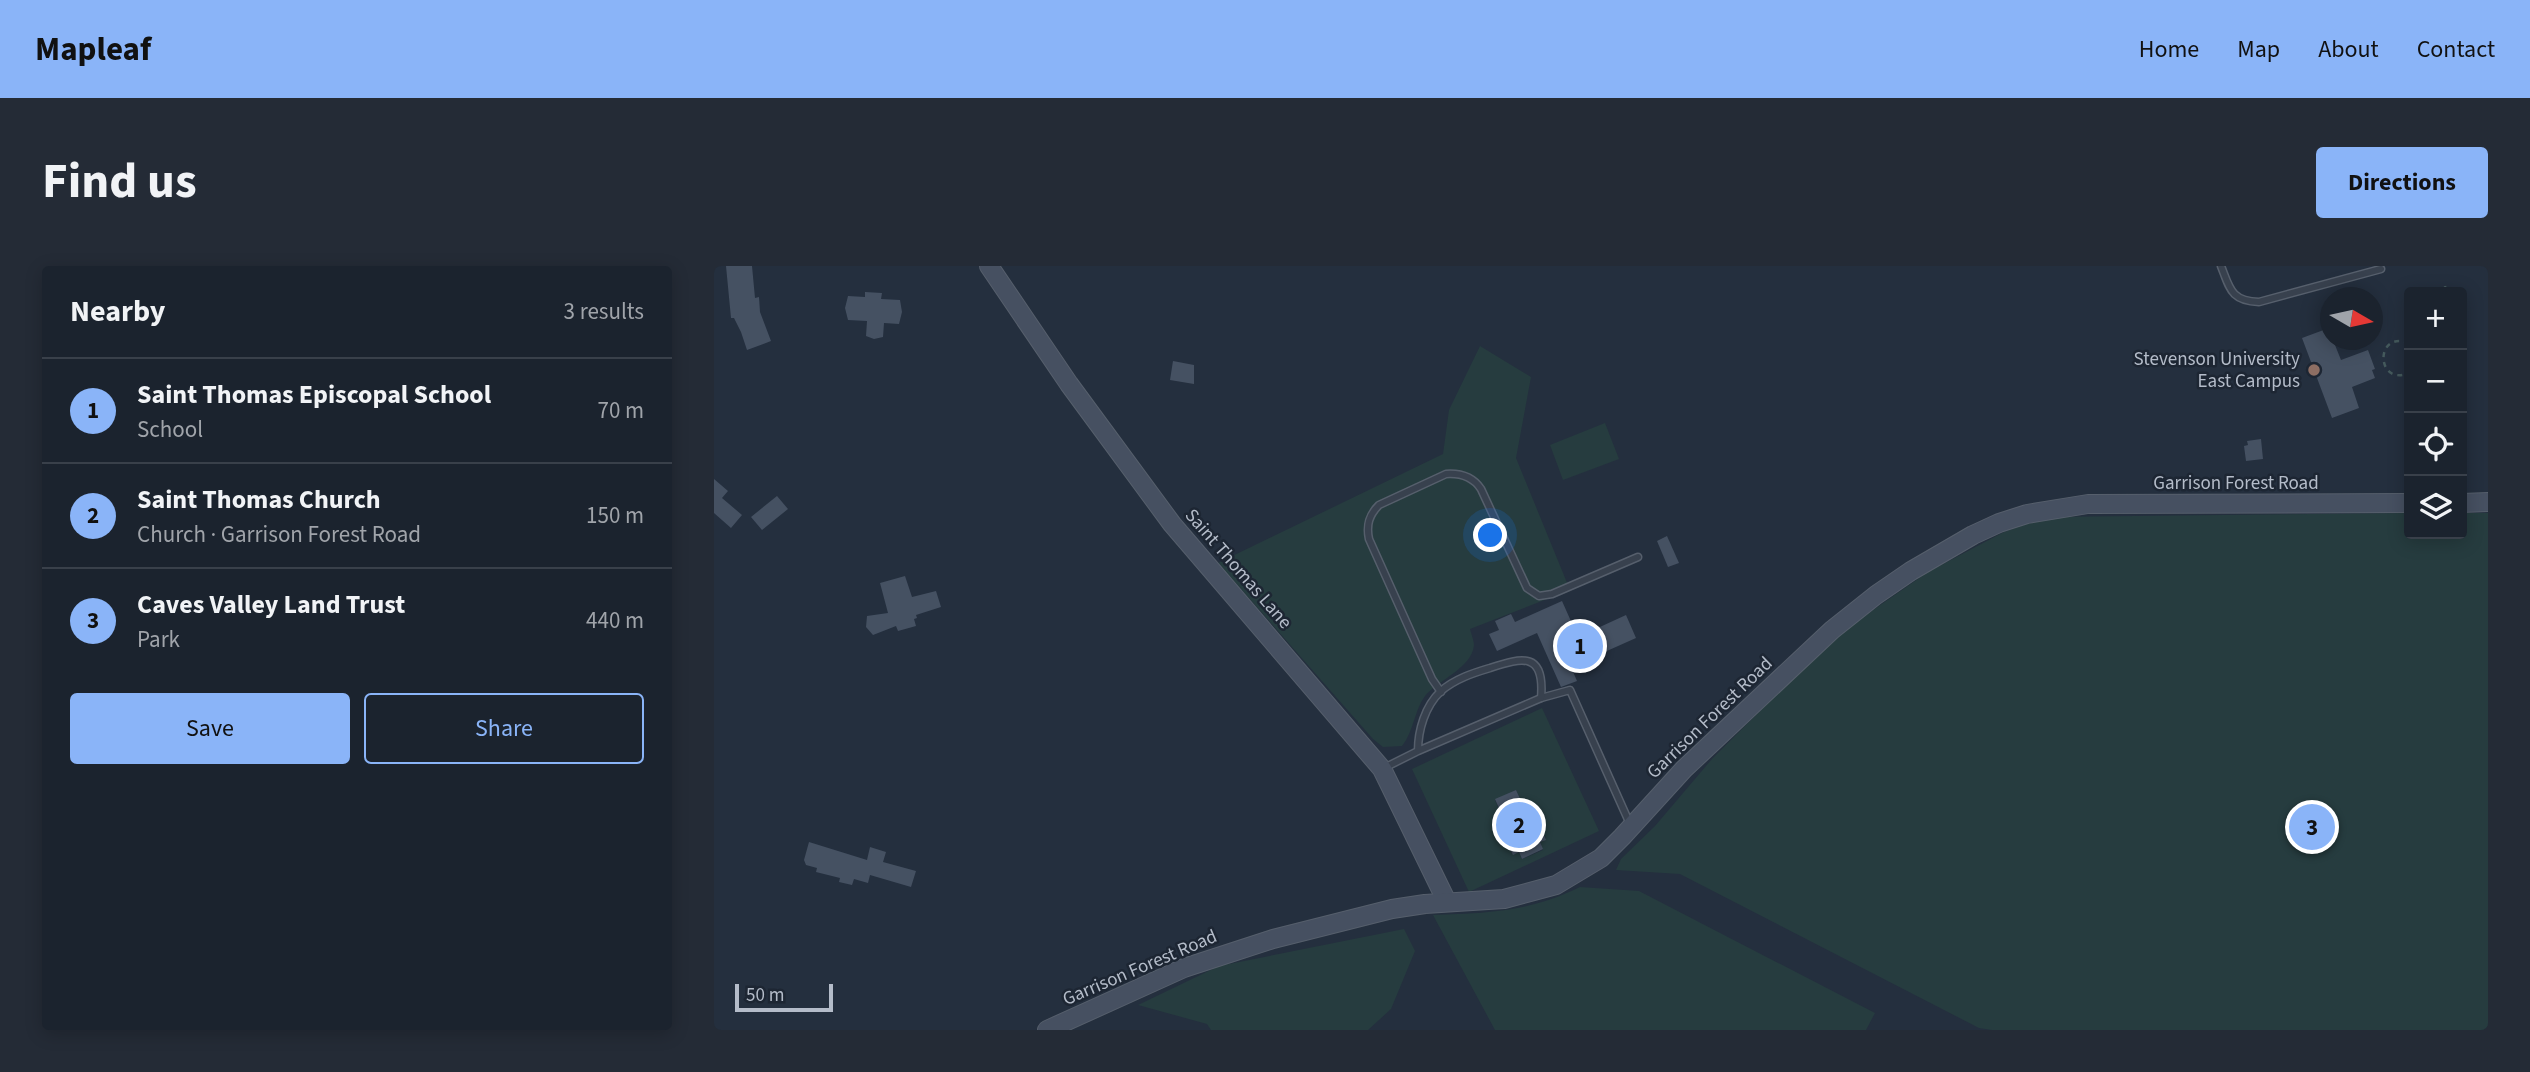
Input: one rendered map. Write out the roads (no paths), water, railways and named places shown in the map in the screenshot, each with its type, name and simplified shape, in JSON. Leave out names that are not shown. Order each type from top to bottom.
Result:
[{"type":"main road","name":"Saint Thomas Lane","points":[[989,266],[1069,384],[1171,524],[1382,769],[1447,902]]},
{"type":"main road","points":[[2467,503],[2488,502]]},
{"type":"main road","name":"Garrison Forest Road","points":[[1047,1030],[1184,968],[1230,951],[1368,915],[1425,904],[1504,900],[1556,885],[1601,858],[1684,769],[1832,630],[1911,571],[1999,523],[2027,514],[2088,504],[2404,503]]},
{"type":"lane","points":[[2221,266],[2232,293],[2249,302],[2259,302],[2381,269]]},
{"type":"lane","points":[[1441,692],[1432,679],[1369,539],[1368,521],[1379,505],[1446,474],[1472,479],[1481,489],[1527,588],[1539,596],[1552,594],[1639,557]]},
{"type":"lane","points":[[1418,751],[1418,732],[1426,713],[1441,692],[1463,677],[1516,659],[1527,660],[1535,665],[1540,674],[1541,698]]},
{"type":"lane","points":[[1382,769],[1541,698],[1570,690],[1631,827]]},
{"type":"place","name":"Stevenson University East Campus","points":[[2314,370]]},
{"type":"place","name":"Saint Thomas Episcopal School","points":[[1580,646]]},
{"type":"place","name":"Saint Thomas Church","points":[[1519,825]]},
{"type":"place","name":"Caves Valley Land Trust","points":[[2312,827]]}]
